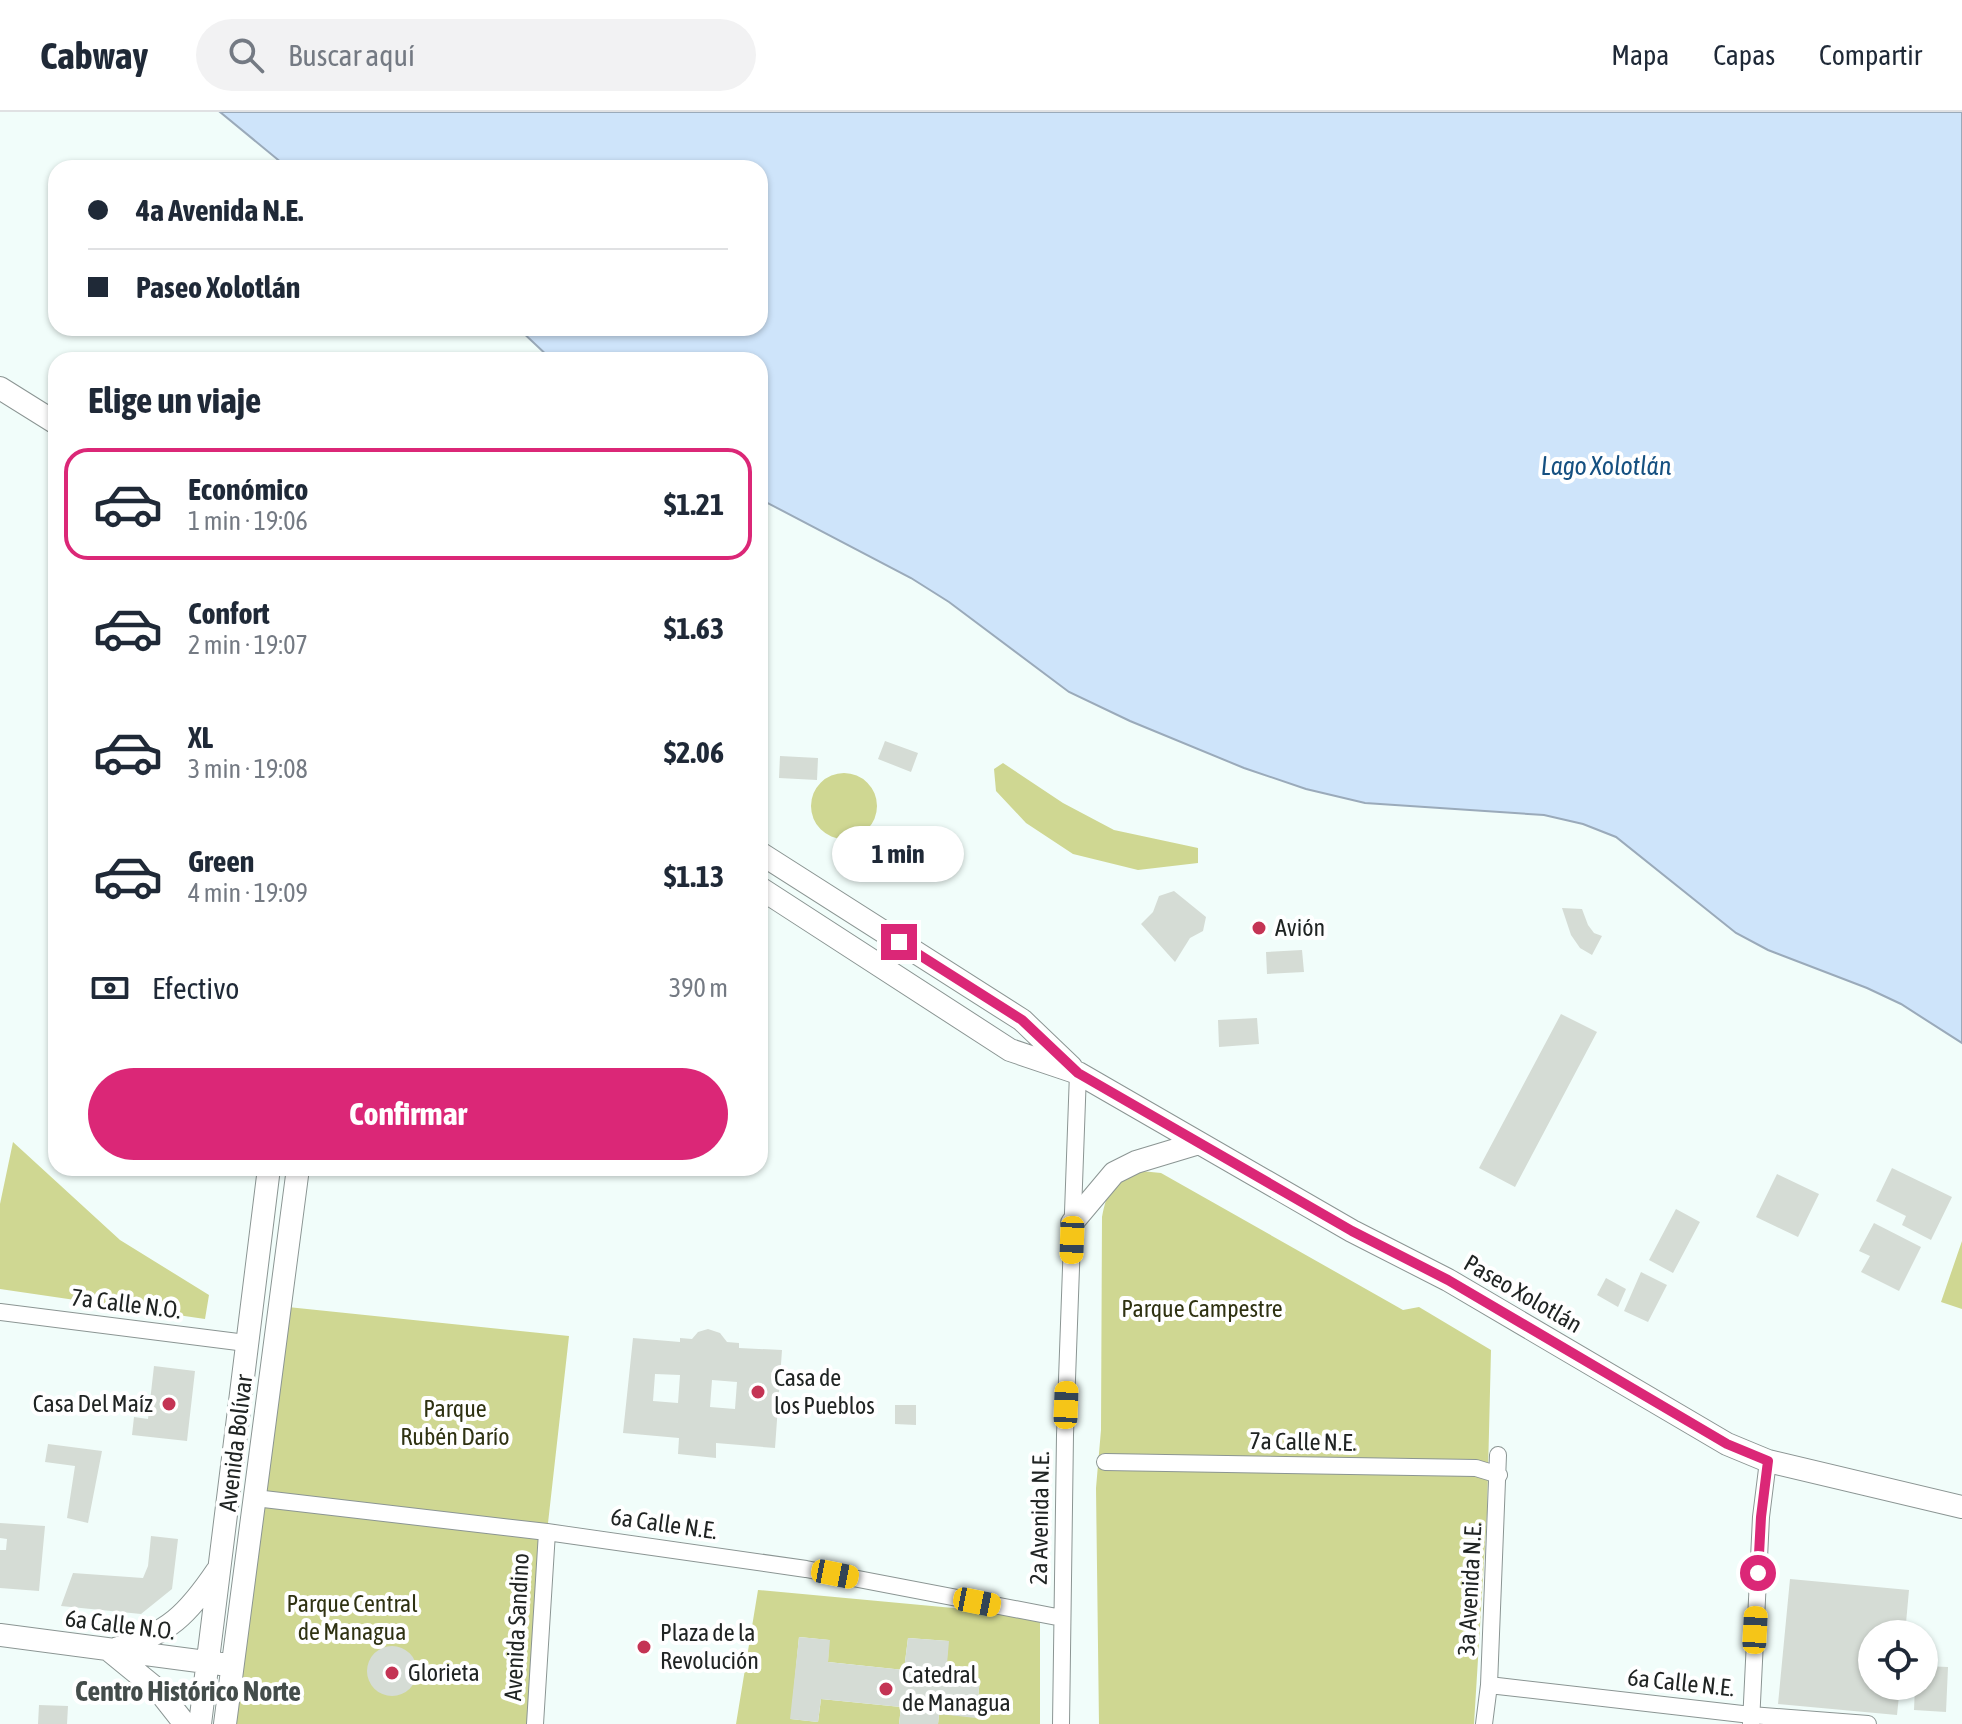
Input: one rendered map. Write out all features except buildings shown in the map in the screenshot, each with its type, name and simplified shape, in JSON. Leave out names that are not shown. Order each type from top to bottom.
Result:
[{"type":"street","points":[[0,388],[48,418]]},
{"type":"street","name":"Paseo Xolotlán","points":[[768,858],[1022,1020],[1078,1073]]},
{"type":"street","name":"Paseo Xolotlán","points":[[768,893],[1010,1050],[1078,1073],[1352,1231],[1448,1280],[1727,1444],[1768,1461],[1962,1507]]},
{"type":"street","name":"2a Avenida N.E.","points":[[1061,1724],[1078,1073]]},
{"type":"street","points":[[1072,1223],[1114,1173],[1136,1162],[1199,1143]]},
{"type":"street","name":"Avenida Bolívar","points":[[200,1724],[268,1176]]},
{"type":"street","name":"Avenida Bolívar","points":[[225,1724],[297,1176]]},
{"type":"street","name":"7a Calle N.O.","points":[[0,1312],[246,1343]]},
{"type":"street","name":"3a Avenida N.E.","points":[[1484,1724],[1489,1685],[1498,1455]]},
{"type":"street","points":[[1751,1720],[1761,1517],[1768,1461]]},
{"type":"street","name":"7a Calle N.E.","points":[[1105,1462],[1476,1468],[1499,1475]]},
{"type":"street","name":"6a Calle N.E.","points":[[255,1498],[547,1532],[806,1569],[1062,1618]]},
{"type":"street","name":"Avenida Sandino","points":[[535,1724],[547,1532]]},
{"type":"street","points":[[109,1650],[138,1642],[171,1625],[195,1603],[220,1567]]},
{"type":"street","name":"6a Calle N.O.","points":[[0,1635],[233,1666]]},
{"type":"street","points":[[109,1650],[159,1691],[185,1724]]},
{"type":"street","name":"6a Calle N.E.","points":[[1489,1685],[1751,1720],[1868,1724]]},
{"type":"green space","points":[[1003,763],[1063,803],[1114,830],[1198,848],[1198,863],[1138,870],[1073,854],[1026,823],[996,791],[994,769]]},
{"type":"green space","points":[[844,773],[857,776],[867,783],[874,793],[877,806],[874,819],[867,829],[857,836],[844,839],[831,836],[821,829],[814,819],[811,806],[814,793],[821,783],[831,776]]},
{"type":"green space","points":[[13,1142],[120,1240],[209,1295],[205,1319],[0,1289],[0,1204]]},
{"type":"green space","name":"Parque Campestre","points":[[1141,1171],[1161,1173],[1403,1310],[1419,1307],[1491,1350],[1487,1513],[1474,1724],[1099,1724],[1096,1488],[1101,1430],[1102,1217],[1109,1192],[1117,1182]]},
{"type":"green space","points":[[1962,1241],[1962,1309],[1941,1302]]},
{"type":"green space","points":[[278,1306],[569,1336],[547,1532],[535,1724],[225,1724]]},
{"type":"green space","points":[[758,1590],[1040,1616],[1040,1724],[938,1724],[939,1714],[976,1717],[980,1679],[946,1675],[948,1641],[908,1638],[904,1670],[828,1662],[829,1640],[799,1637],[791,1719],[818,1722],[821,1699],[901,1707],[899,1724],[736,1724]]},
{"type":"water","name":"Lago Xolotlán","points":[[220,112],[1962,112],[1962,1043],[1901,1004],[1768,950],[1736,933],[1616,837],[1583,824],[1544,815],[1365,803],[1306,789],[1244,768],[1069,692],[949,602],[911,578],[768,503],[768,352],[544,352],[526,336],[768,336],[768,160],[278,160]]},
{"type":"place","name":"Avión","points":[[1259,928]]},
{"type":"place","name":"Casa de los Pueblos","points":[[758,1392]]},
{"type":"place","name":"Casa Del Maíz","points":[[169,1404]]},
{"type":"place","name":"Plaza de la Revolución","points":[[644,1647]]},
{"type":"place","name":"Glorieta","points":[[392,1673]]},
{"type":"place","name":"Catedral de Managua","points":[[886,1689]]},
{"type":"district","name":"Centro Histórico Norte","points":[[188,1691]]},
{"type":"route","points":[[899,942],[1022,1020],[1078,1073],[1352,1231],[1448,1280],[1727,1444],[1768,1461],[1758,1573]]},
{"type":"park label","name":"Parque Rubén Darío","points":[[455,1423]]},
{"type":"park label","name":"Parque Central de Managua","points":[[352,1618]]}]
